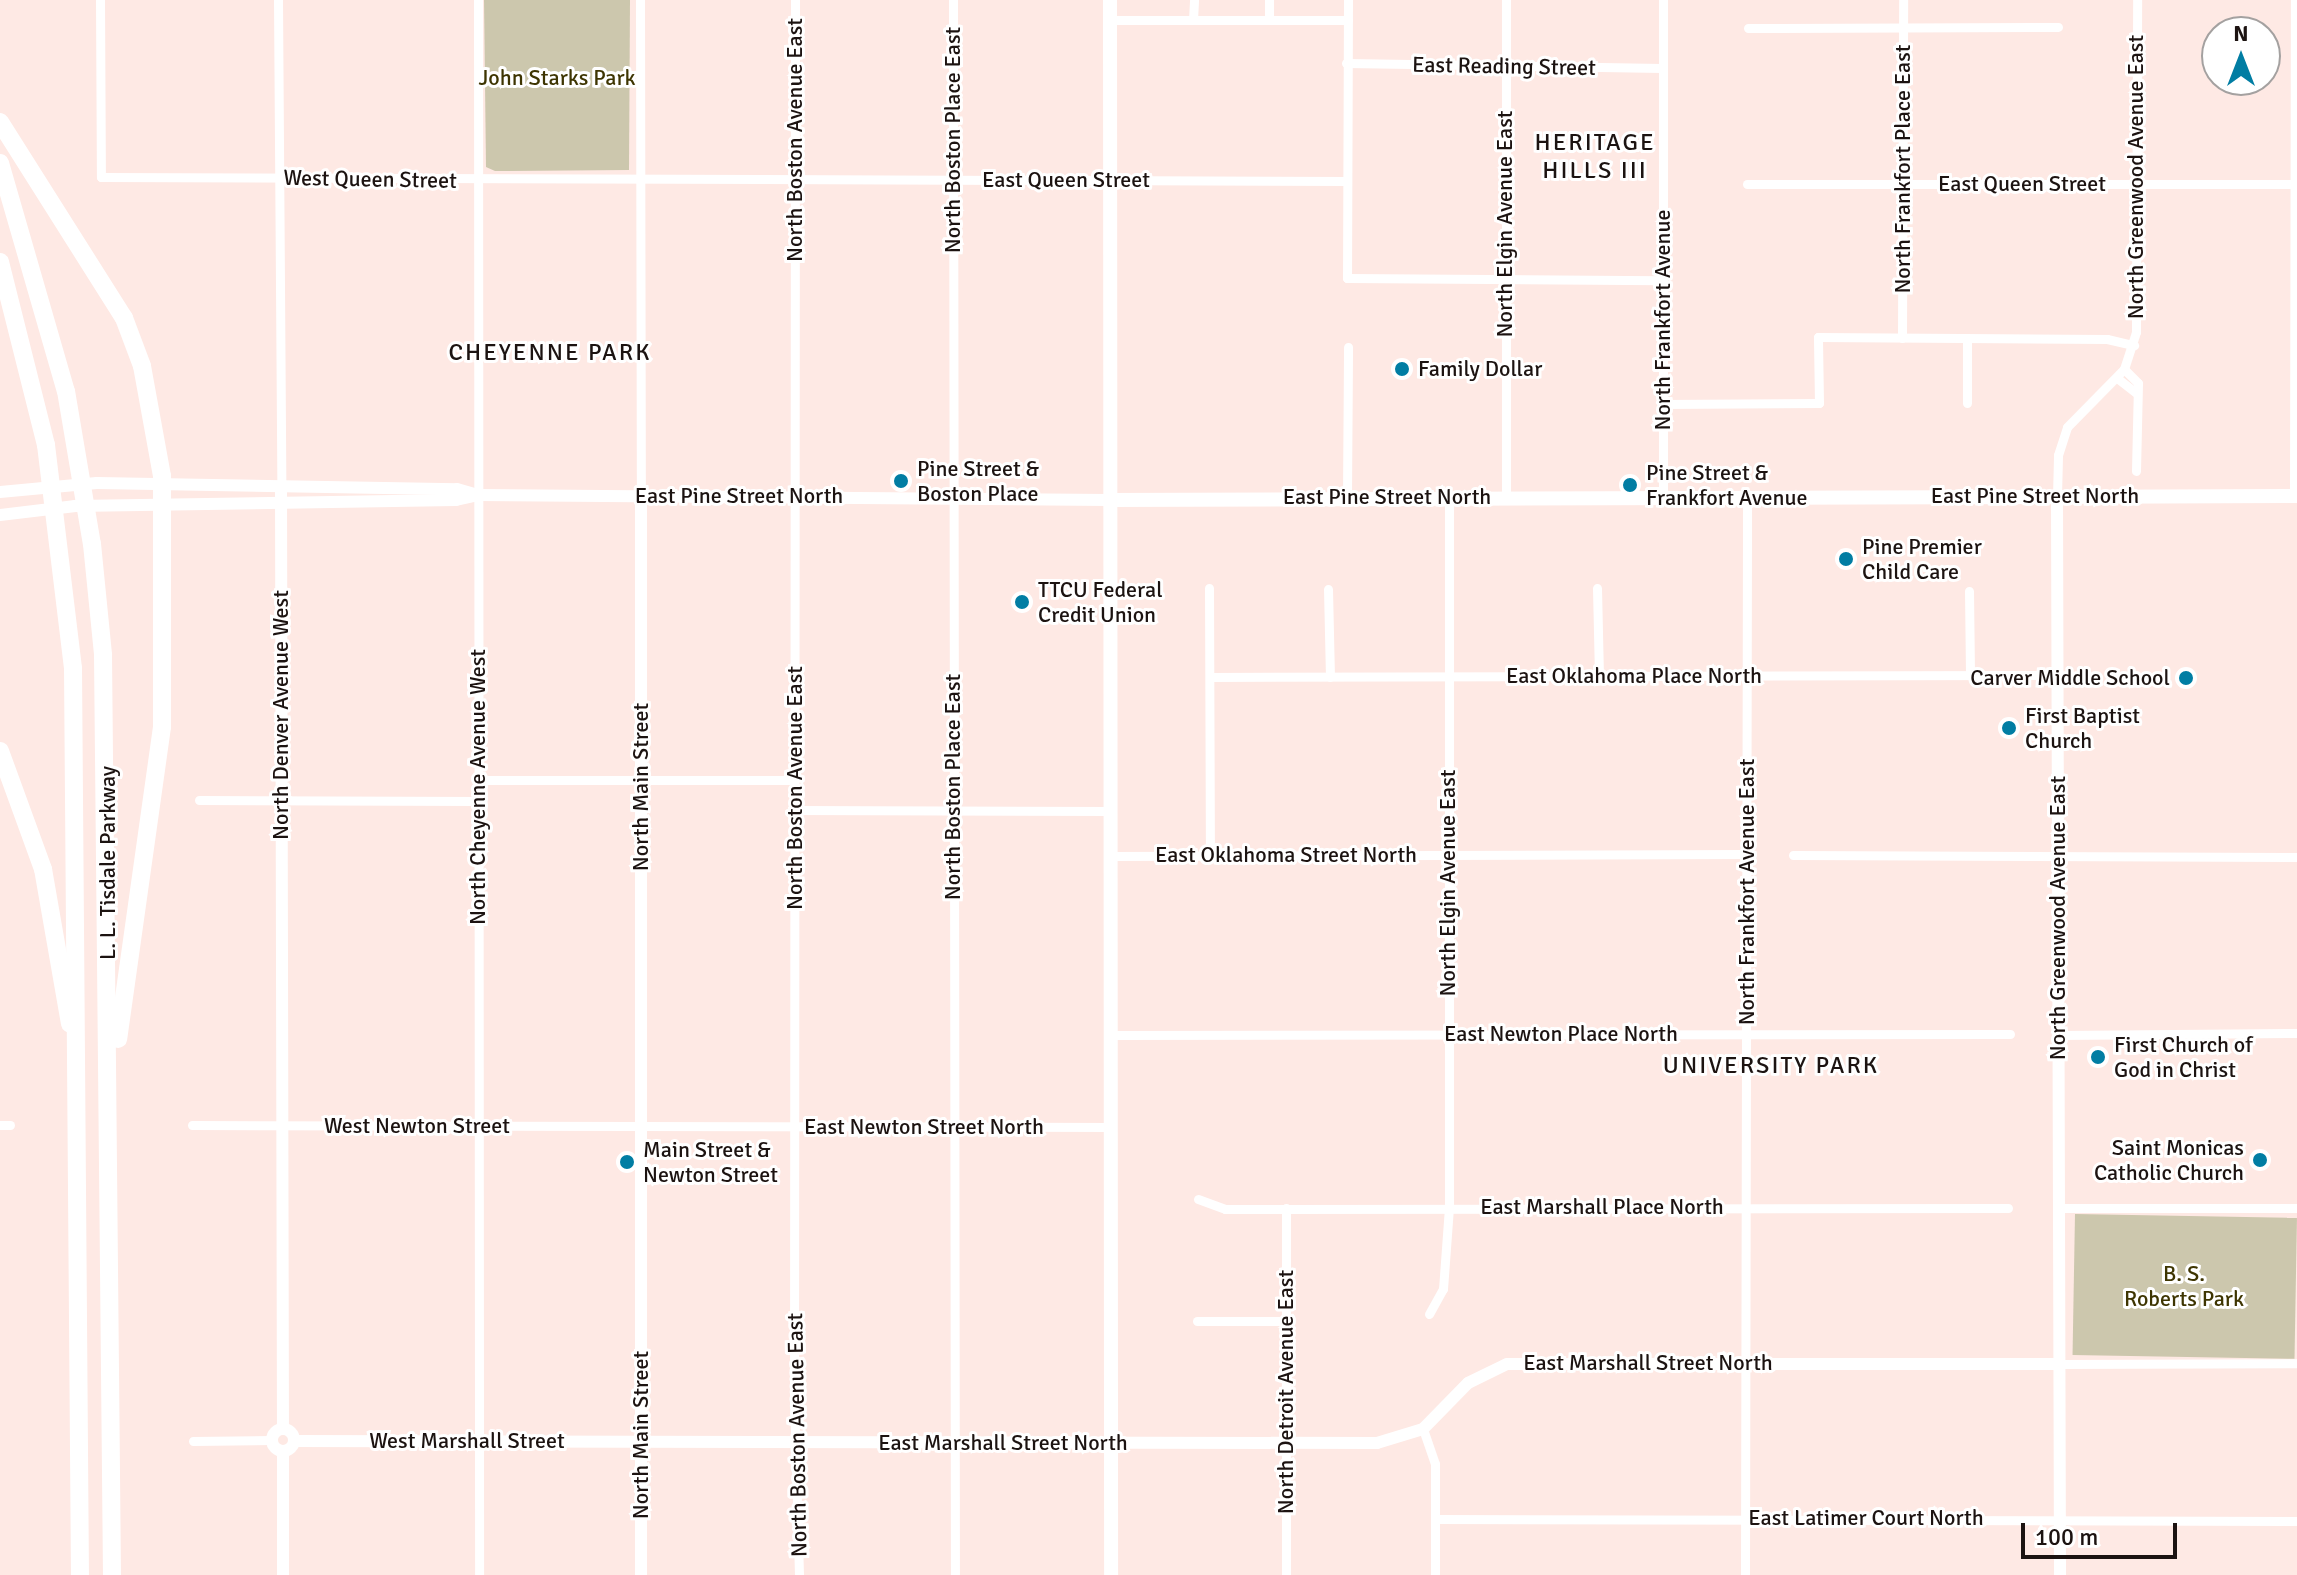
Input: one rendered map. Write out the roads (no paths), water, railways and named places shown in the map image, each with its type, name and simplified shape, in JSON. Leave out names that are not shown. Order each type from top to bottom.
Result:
[{"type":"highway","points":[[0,122],[124,318],[142,366],[162,484],[162,727],[110,1093]]},
{"type":"highway","name":"L. L. Tisdale Parkway","points":[[0,163],[38,283],[76,441],[92,544],[106,708],[112,1575]]},
{"type":"highway","name":"L. L. Tisdale Parkway","points":[[0,262],[46,445],[62,546],[76,740],[80,1575]]},
{"type":"highway","points":[[0,751],[48,892],[80,1078]]},
{"type":"main road","points":[[1110,0],[1111,1575]]},
{"type":"main road","name":"East Pine Street North","points":[[1109,500],[1449,496],[2295,496]]},
{"type":"street","name":"West Queen Street","points":[[100,0],[101,177],[640,179]]},
{"type":"street","name":"North Denver Avenue West","points":[[278,0],[283,1429]]},
{"type":"street","name":"North Cheyenne Avenue West","points":[[478,0],[479,1575]]},
{"type":"street","name":"North Main Street","points":[[640,0],[641,1575]]},
{"type":"street","name":"North Boston Avenue East","points":[[795,0],[794,780],[799,1575]]},
{"type":"street","name":"North Boston Place East","points":[[953,0],[955,1575]]},
{"type":"street","points":[[1193,20],[1194,0]]},
{"type":"street","points":[[1269,0],[1269,20]]},
{"type":"street","points":[[1348,0],[1347,278],[1662,280]]},
{"type":"street","name":"North Elgin Avenue East","points":[[1506,0],[1506,496]]},
{"type":"street","name":"North Frankfort Avenue","points":[[1663,0],[1663,496]]},
{"type":"street","name":"North Frankfort Place East","points":[[1902,338],[1903,0]]},
{"type":"street","name":"North Greenwood Avenue East","points":[[2060,1575],[2058,455],[2067,427],[2121,374],[2134,345],[2137,0]]},
{"type":"street","points":[[2295,0],[2295,496]]},
{"type":"street","points":[[1110,20],[1348,20]]},
{"type":"street","points":[[1748,28],[2058,27]]},
{"type":"street","name":"East Reading Street","points":[[1346,63],[1662,68]]},
{"type":"street","name":"East Queen Street","points":[[640,179],[1347,181]]},
{"type":"street","name":"East Queen Street","points":[[1747,184],[2296,184]]},
{"type":"street","points":[[1663,404],[1819,403],[1818,337],[2107,339],[2134,345]]},
{"type":"street","points":[[1967,338],[1967,403]]},
{"type":"street","points":[[1347,497],[1348,347]]},
{"type":"street","points":[[2121,374],[2138,383],[2136,471]]},
{"type":"street","name":"East Pine Street North","points":[[0,492],[70,483],[162,484],[281,493],[456,500],[477,495],[795,495],[1109,500]]},
{"type":"street","name":"East Pine Street North","points":[[0,515],[164,505],[281,493]]},
{"type":"street","name":"North Elgin Avenue East","points":[[1429,1314],[1443,1289],[1449,1207],[1449,496]]},
{"type":"street","name":"North Frankfort Avenue East","points":[[1745,1575],[1743,1207],[1747,1032],[1747,496]]},
{"type":"street","points":[[1209,588],[1210,856]]},
{"type":"street","points":[[1597,588],[1599,676]]},
{"type":"street","points":[[1328,589],[1330,677]]},
{"type":"street","points":[[1969,591],[1970,675]]},
{"type":"street","name":"East Oklahoma Place North","points":[[1210,677],[2058,675]]},
{"type":"street","points":[[478,780],[794,780]]},
{"type":"street","points":[[199,800],[478,801]]},
{"type":"street","points":[[795,810],[1111,811]]},
{"type":"street","name":"East Oklahoma Street North","points":[[1112,856],[1747,854]]},
{"type":"street","points":[[1793,855],[2297,857]]},
{"type":"street","points":[[2059,1035],[2297,1033]]},
{"type":"street","name":"East Newton Place North","points":[[1112,1035],[2010,1034]]},
{"type":"street","name":"West Newton Street","points":[[192,1125],[641,1126]]},
{"type":"street","name":"East Newton Street North","points":[[641,1126],[1112,1127]]},
{"type":"street","name":"East Marshall Place North","points":[[1198,1199],[1225,1209],[2008,1208]]},
{"type":"street","name":"North Detroit Avenue East","points":[[1286,1208],[1286,1575]]},
{"type":"street","points":[[2059,1208],[2297,1208]]},
{"type":"street","points":[[1197,1321],[1286,1321]]},
{"type":"street","name":"East Marshall Street North","points":[[641,1441],[1388,1442],[1423,1429],[1468,1383],[1507,1364],[2297,1363]]},
{"type":"street","points":[[193,1441],[272,1440],[283,1429],[294,1441],[283,1451]]},
{"type":"street","points":[[1423,1429],[1435,1464],[1435,1575]]},
{"type":"street","points":[[272,1440],[283,1451],[283,1575]]},
{"type":"street","name":"West Marshall Street","points":[[294,1441],[641,1441]]},
{"type":"street","name":"East Latimer Court North","points":[[1436,1519],[1745,1516],[2297,1521]]},
{"type":"place","name":"Family Dollar","points":[[1402,369]]},
{"type":"place","name":"Pine Street & Boston Place","points":[[901,481]]},
{"type":"place","name":"Pine Street & Frankfort Avenue","points":[[1630,485]]},
{"type":"place","name":"Pine Premier Child Care","points":[[1846,559]]},
{"type":"place","name":"TTCU Federal Credit Union","points":[[1022,602]]},
{"type":"place","name":"Carver Middle School","points":[[2186,678]]},
{"type":"place","name":"First Baptist Church","points":[[2009,728]]},
{"type":"place","name":"First Church of God in Christ","points":[[2098,1057]]},
{"type":"place","name":"Saint Monicas Catholic Church","points":[[2260,1160]]},
{"type":"place","name":"Main Street & Newton Street","points":[[627,1162]]},
{"type":"district","name":"HERITAGE HILLS III","points":[[1595,157]]},
{"type":"district","name":"CHEYENNE PARK","points":[[550,353]]},
{"type":"district","name":"UNIVERSITY PARK","points":[[1771,1066]]},
{"type":"park label","name":"John Starks Park","points":[[557,78]]},
{"type":"park label","name":"B. S. Roberts Park","points":[[2184,1286]]}]
